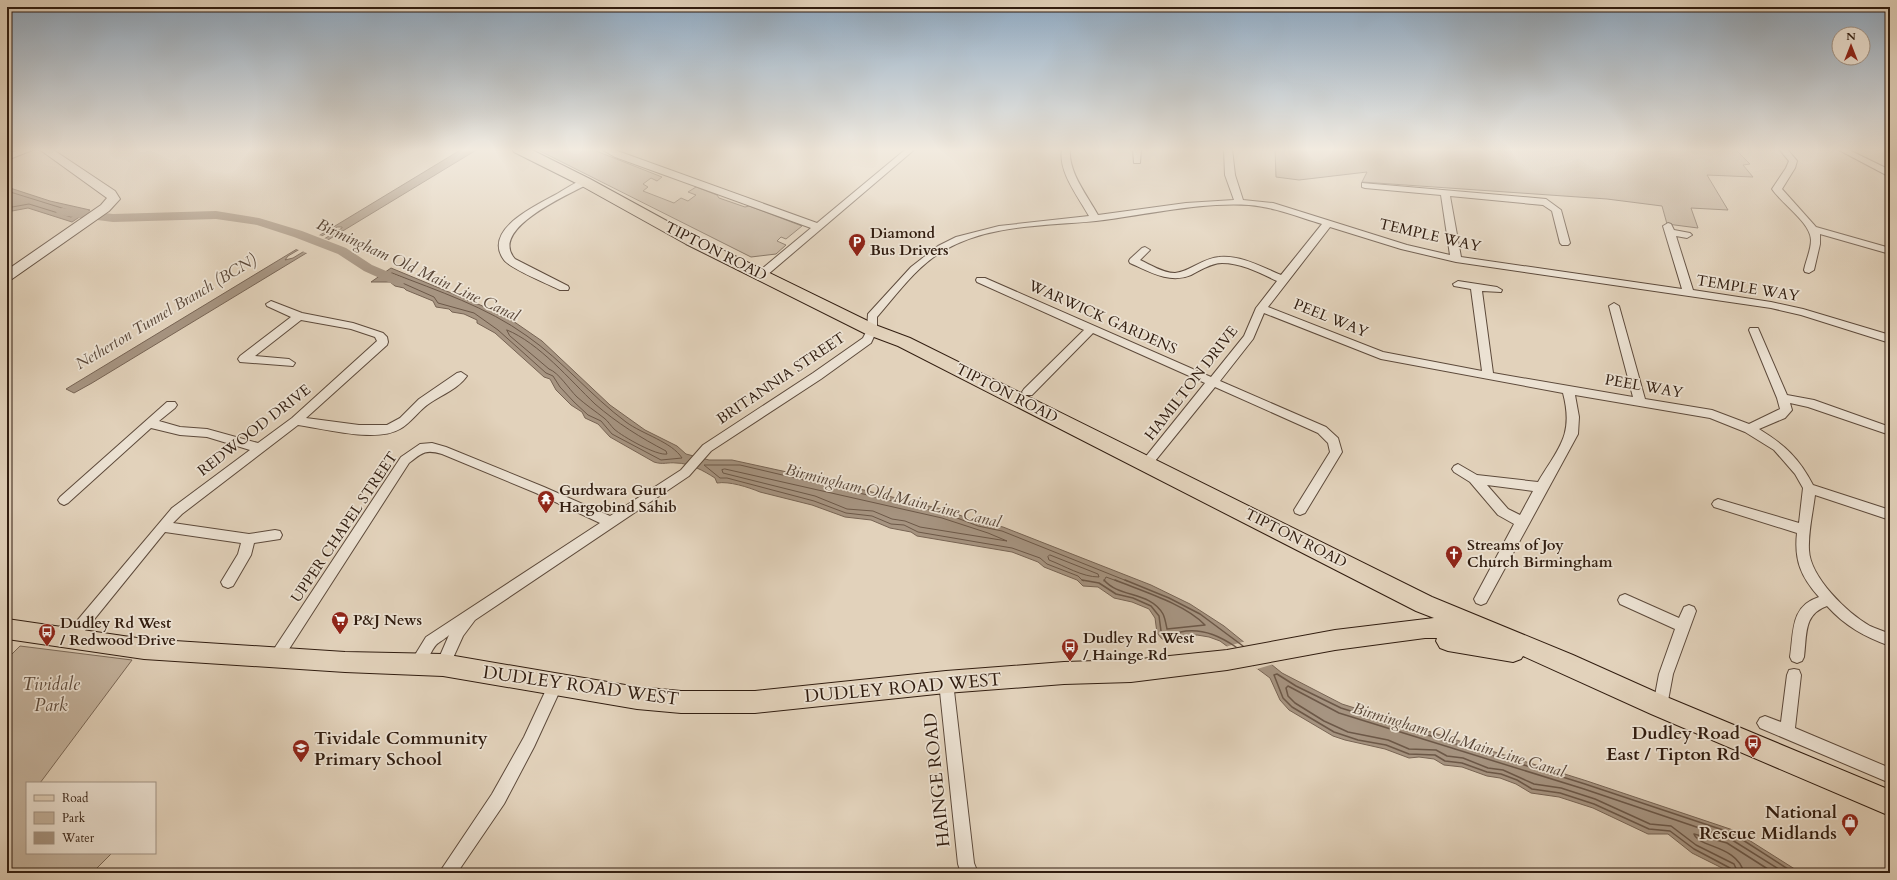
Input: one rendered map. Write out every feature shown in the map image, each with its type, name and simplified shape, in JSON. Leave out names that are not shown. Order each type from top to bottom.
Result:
[{"type":"main road","name":"TIPTON ROAD","points":[[600,190],[692,241],[762,274],[872,330],[904,342],[1147,463],[1424,604],[1496,635]]},
{"type":"main road","points":[[1424,604],[1429,612],[1430,618],[1430,624],[1425,628]]},
{"type":"main road","points":[[1360,637],[1425,628],[1473,630],[1496,635],[1564,662],[1660,706],[1890,802]]},
{"type":"main road","name":"DUDLEY ROAD WEST","points":[[7,629],[144,649],[277,656],[345,662],[417,663],[443,665],[637,698],[682,702],[755,702],[946,682],[1064,673],[1130,671],[1227,660],[1265,652],[1360,637]]},
{"type":"main road","points":[[1360,637],[1421,638],[1468,643],[1564,662]]},
{"type":"street","points":[[10,272],[105,208],[114,199],[111,194],[105,190]]},
{"type":"street","points":[[564,288],[511,262],[506,256],[503,246],[507,233],[519,221],[571,190]]},
{"type":"street","points":[[715,190],[818,227]]},
{"type":"street","points":[[762,274],[862,190]]},
{"type":"street","points":[[1080,190],[1095,218]]},
{"type":"street","points":[[1235,190],[1239,201]]},
{"type":"street","points":[[1423,190],[1543,201],[1550,204],[1556,210],[1565,243]]},
{"type":"street","points":[[1778,190],[1786,202],[1813,229],[1816,239],[1809,270]]},
{"type":"street","points":[[1445,192],[1456,259]]},
{"type":"street","name":"TEMPLE WAY","points":[[872,330],[872,316],[926,259],[940,248],[974,235],[1007,227],[1239,201],[1270,205],[1404,247],[1456,259],[1784,308],[1890,339]]},
{"type":"street","name":"HAMILTON DRIVE","points":[[1147,463],[1249,337],[1261,308],[1328,223]]},
{"type":"street","points":[[1687,235],[1669,229],[1689,294]]},
{"type":"street","points":[[1813,229],[1890,251]]},
{"type":"street","points":[[1145,250],[1134,261],[1166,274],[1180,275],[1207,262],[1227,260],[1247,265],[1283,280]]},
{"type":"street","name":"WARWICK GARDENS","points":[[981,280],[1322,430],[1334,441],[1336,452],[1300,510]]},
{"type":"street","points":[[1458,284],[1498,290]]},
{"type":"street","points":[[1476,287],[1488,376]]},
{"type":"street","name":"REDWOOD DRIVE","points":[[70,639],[162,527],[177,511],[296,421],[383,342],[382,337],[379,334],[353,326],[299,316],[271,304]]},
{"type":"street","points":[[1614,306],[1640,402]]},
{"type":"street","name":"PEEL WAY","points":[[1261,308],[1381,355],[1488,376],[1712,414],[1749,429],[1778,447],[1800,471],[1809,488]]},
{"type":"street","points":[[289,363],[244,359],[299,316]]},
{"type":"street","points":[[1028,392],[1092,328]]},
{"type":"street","name":"BRITANNIA STREET","points":[[610,522],[685,473],[705,450],[867,340],[872,330]]},
{"type":"street","points":[[1749,429],[1781,415],[1786,410],[1783,398],[1754,330]]},
{"type":"street","points":[[296,421],[373,431],[390,430],[403,422],[424,402],[452,385],[461,376]]},
{"type":"street","points":[[1481,599],[1522,522],[1572,434],[1574,412],[1568,390]]},
{"type":"street","points":[[1783,398],[1810,403],[1890,431]]},
{"type":"street","points":[[64,500],[149,423],[172,405]]},
{"type":"street","points":[[149,423],[180,431],[207,433],[259,448]]},
{"type":"street","name":"UPPER CHAPEL STREET","points":[[277,656],[405,460],[420,448],[432,447],[446,451],[540,490],[610,522]]},
{"type":"street","points":[[1458,469],[1474,479],[1503,512],[1522,522]]},
{"type":"street","points":[[1474,479],[1541,488]]},
{"type":"street","points":[[1890,516],[1809,488],[1802,550],[1806,568],[1816,585],[1828,600],[1844,616],[1865,630],[1890,640]]},
{"type":"street","points":[[1718,504],[1804,530]]},
{"type":"street","points":[[417,663],[431,641],[450,627],[471,615],[610,522]]},
{"type":"street","points":[[162,527],[249,539],[275,535]]},
{"type":"street","points":[[228,582],[244,555],[249,539]]},
{"type":"street","points":[[1625,600],[1684,627]]},
{"type":"street","points":[[1797,658],[1803,615],[1813,605],[1828,600]]},
{"type":"street","points":[[1660,706],[1666,674],[1689,611]]},
{"type":"street","points":[[443,665],[458,632],[471,615]]},
{"type":"street","points":[[1787,732],[1794,675]]},
{"type":"street","name":"HAINGE ROAD","points":[[946,682],[966,864],[970,873]]},
{"type":"street","points":[[447,873],[498,799],[529,742],[556,684]]},
{"type":"street","points":[[1766,724],[1890,776]]},
{"type":"green space","points":[[618,190],[644,190],[643,191],[674,203],[681,198],[688,201],[696,195],[688,192],[691,190],[704,190],[717,195],[719,198],[745,207],[749,206],[802,226],[786,239],[781,237],[777,241],[786,245],[776,254],[751,257]]},
{"type":"green space","points":[[1478,190],[1716,190],[1728,210],[1691,208],[1698,228],[1667,224],[1662,206],[1607,199]]},
{"type":"green space","name":"Tividale Park","points":[[20,646],[132,660],[41,782],[26,782],[26,854],[111,854],[92,873],[7,873],[7,659]]},
{"type":"water","points":[[7,190],[16,190],[50,201],[90,210],[72,222],[28,208],[12,211],[7,210]]},
{"type":"water","points":[[394,190],[410,190],[92,383],[74,393],[66,389]],"holes":[[[337,227],[342,228],[293,258],[285,260],[288,256]]]},
{"type":"water","points":[[391,268],[485,307],[513,321],[542,341],[610,405],[645,430],[677,446],[686,454],[709,460],[732,460],[819,479],[945,510],[979,522],[1003,527],[1151,585],[1190,604],[1224,626],[1282,673],[1342,704],[1587,781],[1733,830],[1801,873],[1732,873],[1692,853],[1668,834],[1648,834],[1593,808],[1559,797],[1531,793],[1516,784],[1500,778],[1487,776],[1462,767],[1444,765],[1434,759],[1419,757],[1409,758],[1385,749],[1333,736],[1289,710],[1280,700],[1270,678],[1220,641],[1197,635],[1162,639],[1157,633],[1155,618],[1149,609],[1132,602],[1114,598],[1098,587],[1083,586],[1077,580],[1012,552],[917,536],[911,532],[890,528],[871,520],[845,517],[812,505],[760,492],[750,488],[727,483],[717,483],[715,478],[711,475],[686,464],[654,462],[610,437],[598,424],[585,418],[582,412],[571,405],[556,390],[550,379],[544,377],[495,333],[477,323],[477,320],[464,314],[452,312],[449,309],[436,307],[433,301],[404,288],[395,286],[390,282],[371,282]]},
{"type":"pier","points":[[316,234],[324,237],[301,251],[294,248]]},
{"type":"pier","points":[[324,238],[331,241],[309,254],[302,251]]},
{"type":"pier","points":[[1246,641],[1274,664],[1257,669],[1225,647]]},
{"type":"waterway","name":"Birmingham Old Main Line Canal","points":[[62,212],[113,218],[216,215],[259,222],[298,234],[342,251],[368,268],[400,282]]},
{"type":"place","name":"Diamond Bus Drivers","points":[[857,257]]},
{"type":"place","name":"Gurdwara Guru Hargobind Sahib","points":[[546,514]]},
{"type":"place","name":"Streams of Joy Church Birmingham","points":[[1454,569]]},
{"type":"place","name":"P&J News","points":[[340,635]]},
{"type":"place","name":"Dudley Rd West / Redwood Drive","points":[[47,647]]},
{"type":"place","name":"Dudley Rd West / Hainge Rd","points":[[1070,662]]},
{"type":"place","name":"Dudley Road East / Tipton Rd","points":[[1753,758]]},
{"type":"place","name":"Tividale Community Primary School","points":[[301,763]]},
{"type":"place","name":"National Rescue Midlands","points":[[1850,837]]},
{"type":"water label","name":"Netherton Tunnel Branch (BCN)","points":[[166,312]]}]
